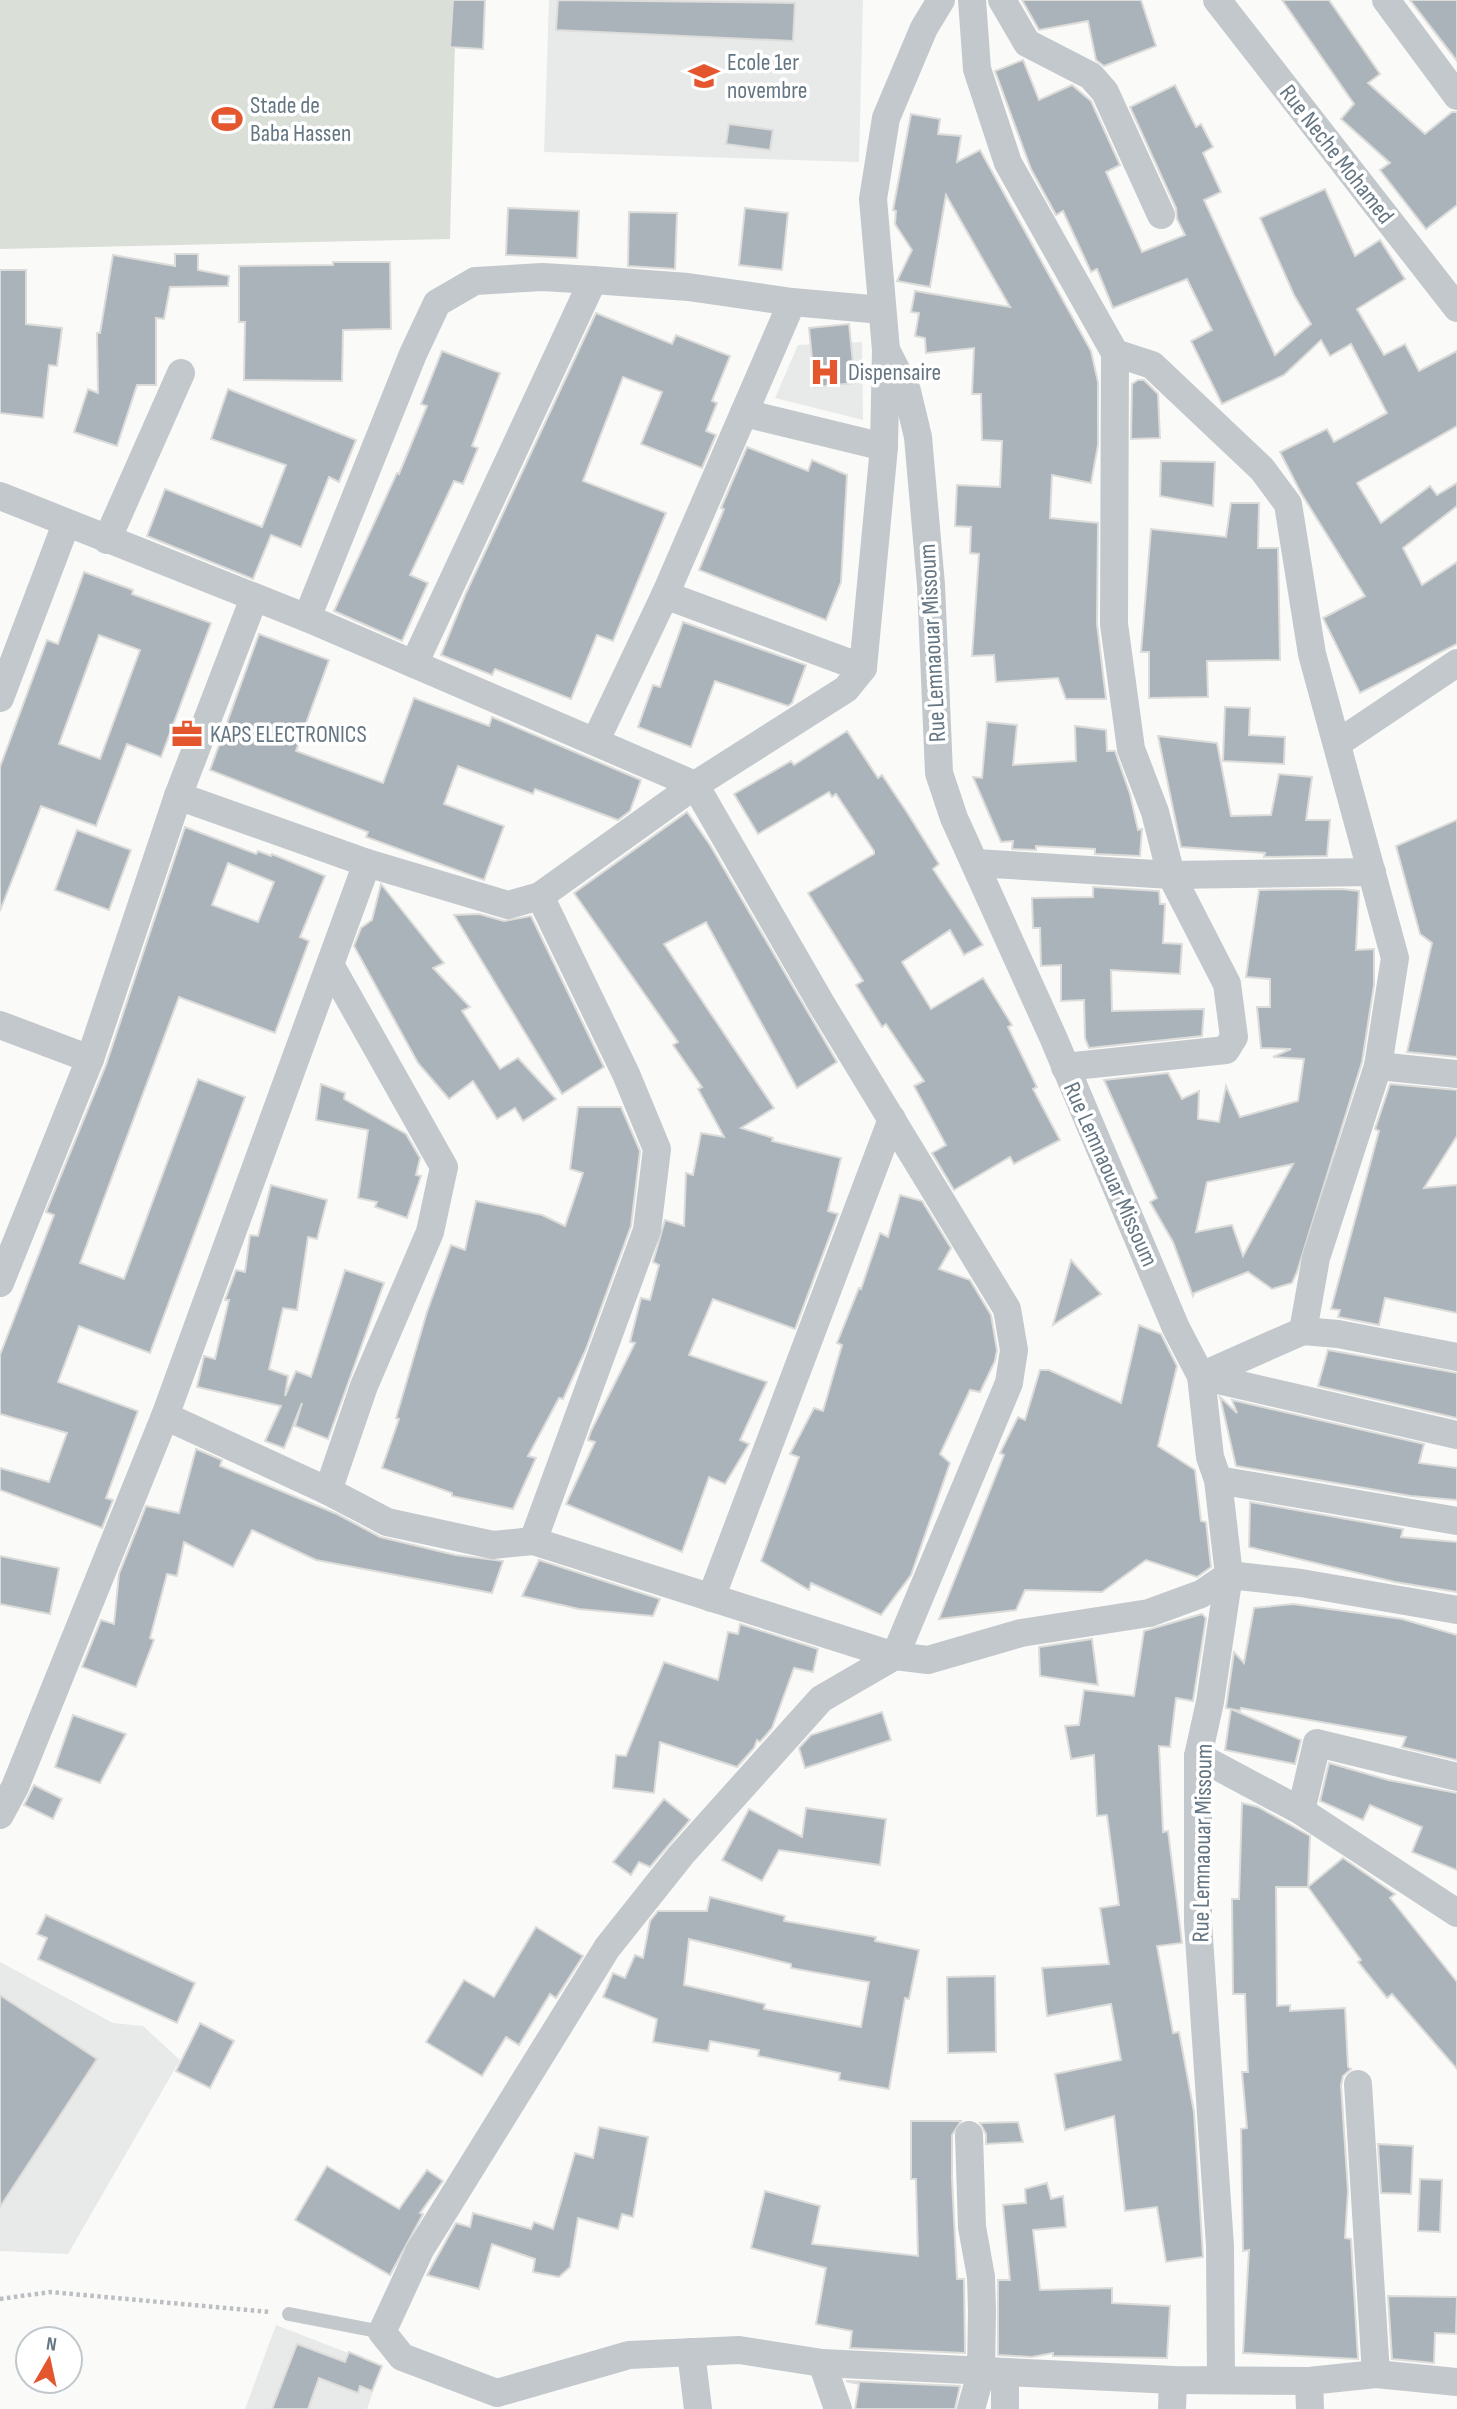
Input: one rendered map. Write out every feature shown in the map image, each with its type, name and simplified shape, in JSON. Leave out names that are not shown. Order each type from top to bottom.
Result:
[{"type":"street","name":"Rue Lemnaouar Missoum","points":[[941,0],[924,28],[886,118],[873,199],[886,350],[907,391],[918,437],[931,585],[939,773],[954,818],[1162,1289],[1176,1328],[1201,1376],[1210,1457],[1218,1480],[1229,1575],[1210,1702],[1198,1756],[1198,1923],[1220,2246],[1221,2380]]},
{"type":"street","points":[[972,0],[977,69],[1008,163],[1115,353],[1114,624],[1132,749],[1155,812],[1171,875],[1227,984],[1234,1037],[1226,1050],[1065,1067]]},
{"type":"street","points":[[1002,0],[1027,43],[1091,76],[1105,92],[1161,215]]},
{"type":"street","name":"Rue Neche Mohamed","points":[[1217,0],[1457,308]]},
{"type":"street","points":[[1385,0],[1457,96]]},
{"type":"street","points":[[307,618],[413,354],[437,303],[475,281],[542,277],[593,280],[688,287],[792,302],[882,310]]},
{"type":"street","points":[[414,664],[593,280]]},
{"type":"street","points":[[596,740],[665,595],[792,302]]},
{"type":"street","points":[[178,796],[368,863],[508,905],[540,896],[695,785],[846,689],[863,668],[884,447],[886,350]]},
{"type":"street","points":[[1115,353],[1152,365],[1262,469],[1288,503],[1312,654],[1395,958],[1378,1066],[1316,1258],[1303,1331]]},
{"type":"street","points":[[107,540],[181,373]]},
{"type":"street","points":[[744,413],[884,447]]},
{"type":"street","points":[[0,496],[307,618],[596,740],[695,785],[1007,1309],[1014,1350],[1009,1382],[895,1656],[821,1699],[681,1855],[607,1948],[420,2250],[382,2332],[402,2357],[497,2393],[629,2355],[739,2350],[822,2363],[993,2373],[1221,2380],[1310,2395],[1376,2374],[1457,2382]]},
{"type":"street","points":[[0,698],[66,524]]},
{"type":"street","points":[[665,595],[863,668]]},
{"type":"street","points":[[3,1266],[90,1059],[178,796],[254,598]]},
{"type":"street","points":[[1338,743],[1457,663]]},
{"type":"street","points":[[0,1815],[15,1787],[165,1416],[332,968],[368,863]]},
{"type":"street","points":[[976,863],[1171,875],[1372,872]]},
{"type":"street","points":[[533,1541],[647,1230],[657,1149],[626,1074],[540,896]]},
{"type":"street","points":[[328,1491],[363,1386],[430,1232],[444,1167],[332,968]]},
{"type":"street","points":[[0,1025],[90,1059]]},
{"type":"street","points":[[1378,1066],[1457,1074]]},
{"type":"street","points":[[711,1598],[892,1119]]},
{"type":"street","points":[[1201,1376],[1303,1331],[1338,1334],[1457,1357]]},
{"type":"street","points":[[1201,1376],[1457,1436]]},
{"type":"street","points":[[165,1416],[328,1491],[387,1522],[493,1545],[533,1541],[895,1656],[928,1660],[1021,1633],[1149,1613],[1201,1594],[1229,1575],[1301,1583],[1457,1610]]},
{"type":"street","points":[[1218,1480],[1457,1521]]},
{"type":"street","points":[[1301,1811],[1317,1743],[1457,1777]]},
{"type":"street","points":[[1198,1756],[1301,1811],[1457,1913]]},
{"type":"street","points":[[1358,2084],[1376,2374]]},
{"type":"street","points":[[969,2135],[972,2227],[993,2373],[1005,2409]]},
{"type":"street","points":[[691,2352],[698,2409]]},
{"type":"street","points":[[822,2363],[838,2409]]},
{"type":"street","points":[[971,2409],[993,2373]]},
{"type":"street","points":[[1172,2380],[1172,2409]]},
{"type":"lane","points":[[289,2314],[382,2332]]},
{"type":"path","points":[[0,2299],[50,2292],[289,2314]]},
{"type":"shaded area","name":"Stade de Baba Hassen","points":[[0,0],[456,0],[450,239],[0,249]]},
{"type":"shaded area","name":"Ecole 1er novembre","points":[[549,0],[863,0],[859,162],[544,152]]},
{"type":"shaded area","name":"Dispensaire","points":[[862,342],[863,420],[775,398],[798,345]]},
{"type":"shaded area","points":[[0,1962],[113,2023],[143,2026],[180,2060],[68,2254],[0,2251]]},
{"type":"shaded area","points":[[276,2325],[382,2366],[367,2409],[245,2409]]},
{"type":"building","points":[[453,0],[485,0],[483,49],[450,47]]},
{"type":"building","points":[[558,0],[795,3],[793,41],[556,30]]},
{"type":"building","points":[[1022,0],[1141,0],[1156,46],[1104,66],[1096,60],[1088,21],[1039,30]]},
{"type":"building","points":[[1282,0],[1329,0],[1380,74],[1368,83],[1425,134],[1452,112],[1457,112],[1457,205],[1426,229],[1380,170],[1390,163],[1341,119],[1354,104]]},
{"type":"building","points":[[1410,0],[1457,0],[1457,61]]},
{"type":"building","points":[[1023,60],[1039,100],[1072,85],[1091,101],[1120,165],[1106,172],[1142,252],[1185,235],[1177,219],[1176,208],[1130,107],[1175,85],[1196,127],[1201,124],[1213,147],[1203,153],[1221,192],[1204,200],[1275,355],[1311,324],[1294,295],[1260,218],[1325,189],[1355,256],[1380,240],[1405,279],[1357,309],[1384,355],[1405,344],[1419,371],[1457,351],[1457,426],[1357,483],[1381,523],[1430,486],[1437,495],[1457,483],[1457,506],[1403,548],[1422,585],[1457,562],[1457,644],[1360,693],[1323,618],[1365,596],[1301,493],[1280,452],[1327,429],[1334,442],[1387,413],[1351,344],[1330,356],[1321,340],[1284,375],[1222,404],[1191,341],[1212,330],[1187,279],[1113,308],[1097,269],[1091,272],[1063,211],[1056,215],[1031,169],[995,71]]},
{"type":"building","points":[[911,114],[940,119],[938,134],[961,136],[957,162],[980,150],[1091,351],[1098,382],[1098,445],[1091,483],[1052,475],[1050,518],[1098,523],[1097,624],[1106,699],[1066,699],[1058,678],[996,682],[994,655],[972,656],[979,554],[970,553],[971,527],[955,526],[957,485],[1000,487],[1002,441],[982,440],[981,394],[972,394],[974,348],[926,353],[925,338],[915,336],[919,313],[911,312],[915,291],[1010,307],[946,195],[930,287],[897,281],[912,250],[895,224],[896,211],[893,210]]},
{"type":"building","points":[[729,124],[773,130],[770,150],[726,144]]},
{"type":"building","points":[[508,208],[579,211],[577,258],[506,255]]},
{"type":"building","points":[[745,208],[788,213],[782,270],[739,265]]},
{"type":"building","points":[[629,212],[677,213],[675,269],[628,266]]},
{"type":"building","points":[[175,254],[198,254],[198,270],[229,276],[228,286],[170,287],[164,319],[156,318],[156,385],[137,385],[117,446],[74,432],[88,389],[98,393],[97,333],[100,333],[113,255],[175,266]]},
{"type":"building","points":[[333,262],[390,262],[391,329],[343,330],[342,381],[244,380],[245,322],[239,322],[239,266],[333,265]]},
{"type":"building","points":[[0,270],[26,270],[26,324],[62,328],[57,366],[49,365],[43,418],[0,413]]},
{"type":"building","points":[[596,313],[672,344],[676,335],[730,356],[712,401],[717,403],[706,431],[716,435],[702,468],[641,444],[662,392],[623,377],[583,481],[666,513],[613,641],[597,635],[571,699],[495,669],[492,675],[441,655],[466,593]]},
{"type":"building","points":[[849,324],[855,383],[815,387],[809,328]]},
{"type":"building","points":[[442,351],[500,373],[472,446],[478,448],[463,484],[454,481],[410,575],[428,583],[402,641],[334,611],[397,473],[399,474],[427,406],[421,404]]},
{"type":"building","points":[[1144,380],[1158,394],[1160,438],[1131,439],[1132,384]]},
{"type":"building","points":[[228,389],[356,440],[339,482],[329,477],[301,547],[271,535],[253,579],[147,536],[165,489],[262,527],[286,465],[211,439]]},
{"type":"building","points":[[747,447],[808,471],[812,460],[847,475],[841,582],[826,620],[699,570]]},
{"type":"building","points":[[1161,461],[1215,462],[1213,506],[1160,496]]},
{"type":"building","points":[[1231,503],[1259,503],[1258,548],[1278,548],[1280,660],[1207,661],[1208,697],[1149,698],[1149,652],[1141,652],[1151,529],[1226,537]]},
{"type":"building","points":[[84,572],[133,590],[132,594],[211,623],[161,757],[127,744],[96,826],[41,806],[0,911],[0,767],[47,640],[58,644]],"holes":[[[99,635],[140,650],[100,759],[59,744]]]},
{"type":"building","points":[[683,622],[806,665],[792,703],[788,706],[715,681],[691,747],[638,727],[653,685],[660,687]]},
{"type":"building","points":[[259,634],[329,660],[296,751],[383,783],[414,698],[489,726],[492,717],[641,780],[630,811],[618,820],[535,789],[533,794],[458,766],[444,804],[504,826],[484,880],[366,837],[368,832],[210,770]]},
{"type":"building","points":[[1225,707],[1250,708],[1249,735],[1285,737],[1284,764],[1223,761]]},
{"type":"building","points":[[987,722],[1017,725],[1013,765],[1076,761],[1075,726],[1106,730],[1107,751],[1115,751],[1130,794],[1138,830],[1142,829],[1140,856],[1095,854],[1095,849],[1036,846],[1036,850],[1012,849],[1013,841],[1001,842],[973,777],[982,778]]},
{"type":"building","points":[[847,731],[878,778],[882,775],[908,814],[939,864],[933,869],[983,945],[964,955],[950,930],[902,962],[931,1009],[983,978],[1012,1025],[1008,1027],[1037,1087],[1033,1089],[1060,1140],[1014,1164],[1010,1157],[954,1190],[932,1153],[946,1145],[914,1086],[924,1081],[886,1024],[882,1027],[856,985],[863,981],[808,893],[874,854],[874,851],[836,794],[832,797],[829,792],[758,834],[734,794],[791,761],[794,765]]},
{"type":"building","points":[[1158,736],[1217,743],[1231,816],[1271,815],[1279,774],[1312,777],[1306,820],[1330,820],[1327,856],[1264,857],[1265,853],[1181,847]]},
{"type":"building","points":[[687,812],[710,845],[837,1062],[797,1088],[706,922],[664,944],[774,1108],[741,1128],[773,1138],[772,1141],[841,1158],[828,1211],[838,1214],[795,1329],[713,1299],[689,1355],[767,1382],[740,1440],[749,1444],[725,1484],[709,1477],[682,1552],[566,1504],[595,1442],[588,1440],[591,1431],[635,1343],[630,1342],[641,1298],[650,1300],[659,1265],[653,1262],[665,1220],[684,1226],[686,1173],[693,1175],[701,1133],[724,1137],[698,1089],[702,1087],[673,1045],[678,1042],[574,893]]},
{"type":"building","points":[[1457,820],[1457,1057],[1407,1052],[1432,943],[1420,934],[1396,846]]},
{"type":"building","points":[[185,827],[256,854],[258,851],[271,856],[272,854],[325,876],[300,937],[309,941],[275,1033],[179,997],[80,1263],[124,1279],[198,1079],[245,1097],[150,1353],[79,1326],[58,1382],[138,1411],[106,1498],[113,1500],[102,1528],[0,1490],[0,1468],[49,1482],[67,1433],[0,1414],[0,1355],[54,1215],[46,1212],[106,1065]],"holes":[[[228,863],[274,882],[258,922],[212,905]]]},
{"type":"building","points":[[77,830],[131,850],[109,910],[55,890]]},
{"type":"building","points":[[381,884],[444,963],[433,968],[470,1007],[462,1011],[500,1069],[518,1058],[556,1099],[523,1121],[515,1108],[497,1119],[473,1081],[449,1099],[418,1063],[354,946],[361,928],[372,920]]},
{"type":"building","points":[[1093,887],[1159,891],[1160,904],[1165,904],[1163,943],[1182,944],[1180,974],[1111,970],[1112,1011],[1204,1009],[1202,1036],[1089,1048],[1085,1038],[1084,1000],[1061,1001],[1061,965],[1041,966],[1040,928],[1033,928],[1032,898],[1093,897]]},
{"type":"building","points":[[1259,890],[1359,891],[1356,950],[1374,949],[1374,985],[1362,1062],[1292,1283],[1272,1289],[1248,1272],[1194,1293],[1193,1296],[1173,1242],[1150,1202],[1157,1198],[1104,1080],[1168,1073],[1182,1099],[1199,1091],[1198,1119],[1219,1122],[1226,1086],[1240,1117],[1298,1101],[1304,1059],[1273,1057],[1291,1049],[1261,1048],[1257,1007],[1270,1007],[1270,979],[1246,977]],"holes":[[[1293,1164],[1243,1256],[1232,1225],[1196,1232],[1207,1182]]]},
{"type":"building","points":[[479,914],[504,921],[531,916],[604,1067],[562,1094],[454,915]]},
{"type":"building","points":[[321,1084],[345,1093],[344,1099],[406,1134],[420,1158],[416,1175],[421,1176],[407,1218],[375,1207],[377,1202],[358,1198],[368,1130],[316,1120]]},
{"type":"building","points":[[1390,1084],[1457,1090],[1457,1136],[1424,1188],[1457,1185],[1457,1313],[1385,1298],[1379,1325],[1338,1317],[1340,1310],[1331,1309],[1379,1131],[1375,1129]]},
{"type":"building","points":[[578,1107],[621,1107],[640,1151],[631,1226],[586,1349],[563,1399],[559,1398],[528,1456],[536,1458],[513,1509],[452,1496],[452,1493],[382,1468],[399,1419],[396,1418],[427,1312],[451,1245],[465,1250],[476,1201],[542,1215],[565,1226],[583,1173],[570,1169]]},
{"type":"building","points":[[271,1185],[327,1200],[317,1239],[308,1237],[297,1310],[283,1308],[269,1369],[288,1376],[285,1396],[296,1371],[311,1377],[345,1270],[384,1283],[328,1439],[295,1426],[302,1403],[284,1448],[265,1441],[281,1406],[197,1387],[204,1356],[215,1359],[229,1300],[225,1300],[236,1270],[245,1272],[250,1235],[258,1236]]},
{"type":"building","points":[[900,1195],[922,1201],[951,1248],[939,1269],[970,1280],[991,1315],[997,1350],[995,1361],[980,1392],[970,1390],[940,1454],[950,1463],[911,1575],[881,1615],[811,1583],[809,1590],[761,1561],[799,1457],[790,1454],[814,1408],[823,1411],[842,1345],[837,1343],[859,1288],[861,1289],[880,1233],[888,1237]]},
{"type":"building","points":[[1071,1260],[1101,1294],[1053,1325]]},
{"type":"building","points":[[1139,1325],[1161,1334],[1177,1366],[1158,1446],[1195,1470],[1201,1521],[1206,1522],[1211,1567],[1197,1577],[1146,1560],[1102,1592],[1025,1590],[1016,1610],[939,1619],[1004,1455],[1000,1453],[1018,1417],[1025,1420],[1040,1370],[1049,1370],[1121,1403]]},
{"type":"building","points":[[1328,1350],[1457,1373],[1457,1418],[1318,1386]]},
{"type":"building","points":[[1220,1397],[1237,1413],[1232,1400],[1424,1444],[1419,1463],[1457,1468],[1457,1500],[1411,1496],[1236,1466]]},
{"type":"building","points":[[196,1449],[222,1460],[220,1466],[337,1514],[380,1537],[455,1555],[503,1561],[492,1593],[316,1560],[252,1530],[233,1567],[184,1542],[177,1576],[167,1574],[150,1638],[154,1640],[136,1687],[82,1667],[101,1620],[114,1624],[119,1574],[146,1506],[179,1513]]},
{"type":"building","points":[[1250,1502],[1403,1529],[1401,1537],[1457,1542],[1457,1592],[1395,1582],[1249,1547]]},
{"type":"building","points":[[0,1556],[59,1568],[50,1614],[0,1604]]},
{"type":"building","points":[[539,1560],[660,1599],[653,1616],[579,1609],[522,1596]]},
{"type":"building","points":[[1293,1604],[1402,1619],[1457,1635],[1457,1760],[1402,1747],[1406,1737],[1241,1708],[1240,1711],[1226,1708],[1234,1652],[1244,1663],[1254,1608]]},
{"type":"building","points":[[1202,1614],[1206,1618],[1193,1701],[1176,1698],[1170,1747],[1159,1746],[1163,1832],[1168,1831],[1182,1943],[1157,1946],[1173,2033],[1179,2032],[1194,2112],[1203,2257],[1166,2262],[1157,2207],[1125,2211],[1114,2116],[1065,2130],[1055,2074],[1121,2060],[1111,2004],[1047,2016],[1042,1968],[1109,1964],[1100,1908],[1119,1905],[1107,1815],[1097,1816],[1094,1755],[1071,1759],[1065,1726],[1079,1725],[1084,1690],[1134,1696],[1144,1631]]},
{"type":"building","points":[[740,1624],[818,1649],[813,1672],[794,1668],[772,1728],[760,1742],[757,1740],[754,1748],[737,1767],[660,1742],[654,1793],[613,1788],[616,1755],[626,1756],[664,1662],[718,1680],[728,1632],[738,1634]]},
{"type":"building","points":[[1092,1639],[1098,1685],[1040,1676],[1039,1647]]},
{"type":"building","points":[[1231,1709],[1301,1740],[1295,1764],[1225,1750]]},
{"type":"building","points":[[882,1712],[891,1740],[805,1768],[799,1748],[811,1735]]},
{"type":"building","points":[[73,1715],[126,1734],[100,1783],[55,1767]]},
{"type":"building","points":[[1329,1763],[1388,1780],[1457,1793],[1457,1870],[1412,1852],[1422,1827],[1370,1805],[1363,1820],[1320,1801]]},
{"type":"building","points":[[34,1785],[62,1799],[53,1819],[24,1805]]},
{"type":"building","points":[[664,1799],[690,1820],[650,1867],[639,1862],[631,1875],[613,1862]]},
{"type":"building","points":[[1242,1803],[1258,1807],[1310,1836],[1308,1887],[1276,1887],[1277,2006],[1290,2005],[1290,2011],[1345,2008],[1348,2067],[1351,2069],[1343,2076],[1341,2085],[1348,2191],[1345,2238],[1351,2239],[1358,2359],[1243,2353],[1249,2250],[1243,2251],[1241,2129],[1247,2128],[1242,2072],[1248,2072],[1245,1994],[1233,1994],[1232,1899],[1239,1899]]},
{"type":"building","points":[[806,1808],[886,1819],[880,1865],[779,1850],[762,1881],[722,1860],[749,1809],[802,1837]]},
{"type":"building","points":[[1343,1858],[1395,1894],[1390,1898],[1457,1982],[1457,2069],[1392,1994],[1387,1998],[1358,1962],[1361,1960],[1308,1887]]},
{"type":"building","points":[[710,1897],[785,1916],[784,1921],[876,1937],[875,1941],[919,1950],[909,1999],[905,1998],[889,2089],[839,2080],[840,2073],[758,2056],[759,2050],[710,2041],[708,2051],[653,2042],[657,2019],[603,1997],[613,1973],[625,1978],[635,1955],[643,1958],[650,1921],[658,1911],[707,1911]],"holes":[[[689,1939],[791,1964],[791,1968],[869,1982],[861,2027],[764,2009],[765,2004],[684,1985]]]},
{"type":"building","points":[[46,1915],[195,1983],[177,2023],[38,1959],[47,1938],[37,1934]]},
{"type":"building","points":[[536,1927],[583,1956],[556,1998],[550,1994],[519,2045],[506,2037],[482,2076],[426,2042],[464,1980],[494,1997]]},
{"type":"building","points":[[995,1976],[996,2052],[948,2053],[947,1977]]},
{"type":"building","points":[[0,1995],[97,2059],[0,2207]]},
{"type":"building","points":[[200,2023],[234,2041],[210,2088],[176,2071]]},
{"type":"building","points":[[911,2121],[961,2121],[952,2135],[952,2179],[957,2279],[964,2279],[965,2353],[850,2348],[852,2331],[816,2324],[826,2268],[751,2248],[765,2191],[820,2206],[812,2244],[918,2256],[916,2179],[911,2179]]},
{"type":"building","points":[[1018,2122],[1023,2142],[986,2144],[986,2134],[980,2123]]},
{"type":"building","points":[[599,2127],[648,2137],[633,2217],[622,2214],[618,2229],[578,2218],[570,2267],[559,2277],[533,2272],[535,2259],[492,2244],[479,2289],[427,2275],[456,2223],[470,2227],[473,2213],[531,2229],[534,2222],[553,2229],[575,2153],[593,2158]]},
{"type":"building","points":[[1378,2144],[1413,2146],[1411,2194],[1381,2193]]},
{"type":"building","points":[[327,2166],[399,2209],[427,2170],[443,2181],[420,2213],[423,2214],[390,2275],[295,2220]]},
{"type":"building","points":[[1420,2179],[1442,2180],[1440,2232],[1418,2231]]},
{"type":"building","points":[[1047,2183],[1051,2199],[1063,2196],[1066,2227],[1033,2230],[1040,2290],[1112,2288],[1112,2303],[1170,2306],[1167,2358],[1053,2356],[1053,2353],[1032,2357],[998,2355],[998,2280],[1010,2280],[1003,2205],[1026,2203],[1025,2189]]},
{"type":"building","points":[[1388,2296],[1457,2297],[1456,2334],[1435,2333],[1434,2363],[1392,2359]]},
{"type":"building","points":[[297,2344],[345,2362],[349,2352],[382,2366],[372,2391],[360,2386],[358,2393],[319,2378],[308,2409],[272,2409]]},
{"type":"building","points":[[846,2381],[960,2386],[955,2409],[855,2409],[859,2384]]},
{"type":"place","name":"Ecole 1er novembre","points":[[704,76]]},
{"type":"place","name":"Stade de Baba Hassen","points":[[227,119]]},
{"type":"place","name":"Dispensaire","points":[[825,372]]},
{"type":"place","name":"KAPS ELECTRONICS","points":[[187,734]]}]
